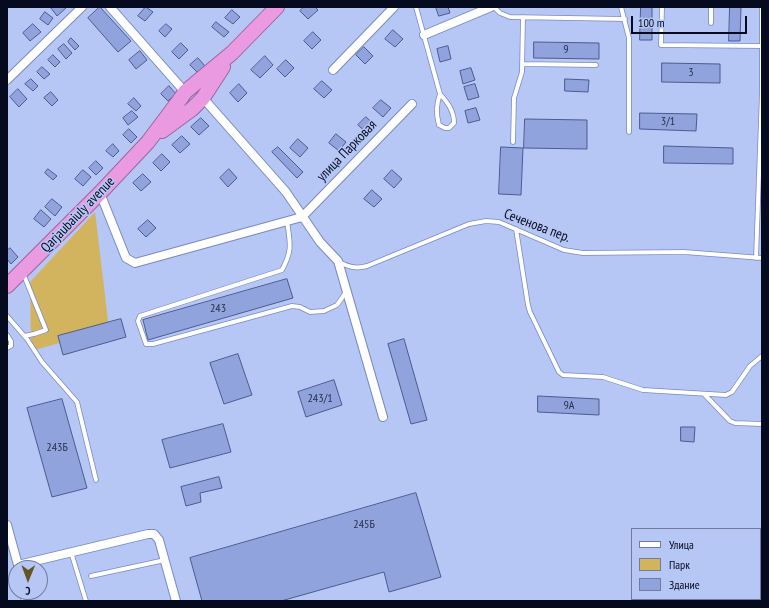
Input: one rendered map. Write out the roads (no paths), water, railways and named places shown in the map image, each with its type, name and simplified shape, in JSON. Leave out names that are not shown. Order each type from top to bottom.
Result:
[{"type":"highway","name":"Qarjaubaiuly avenue","points":[[148,142],[192,109],[203,90],[232,53],[277,7]]},
{"type":"highway","name":"Qarjaubaiuly avenue","points":[[13,277],[100,193],[148,142],[183,95],[203,90]]},
{"type":"highway","points":[[183,95],[185,104],[192,109]]},
{"type":"street","points":[[7,80],[82,7]]},
{"type":"street","points":[[110,7],[183,95]]},
{"type":"street","points":[[333,70],[394,7]]},
{"type":"street","points":[[424,35],[493,7]]},
{"type":"street","points":[[203,90],[286,192],[320,242],[338,261],[383,416]]},
{"type":"street","name":"улица Парковая","points":[[302,217],[412,104]]},
{"type":"street","points":[[100,193],[126,258],[135,263],[302,217]]},
{"type":"street","points":[[7,525],[16,560]]},
{"type":"street","points":[[41,560],[148,534],[154,534],[159,540],[176,601]]},
{"type":"lane","points":[[416,7],[440,94],[448,103],[454,117],[454,123],[449,128],[439,125],[436,114],[436,103],[440,94]]},
{"type":"lane","points":[[493,7],[505,16],[624,19]]},
{"type":"lane","points":[[621,7],[630,43],[629,132]]},
{"type":"lane","points":[[662,7],[661,44],[762,46]]},
{"type":"lane","points":[[711,7],[711,23]]},
{"type":"lane","points":[[756,258],[762,7]]},
{"type":"lane","points":[[513,142],[514,98],[522,72],[523,17]]},
{"type":"lane","points":[[522,64],[596,65]]},
{"type":"lane","points":[[287,221],[290,246],[289,258],[282,270],[140,316],[138,321],[146,344],[153,344],[292,306],[300,307],[310,312],[324,311],[337,305],[347,290]]},
{"type":"lane","name":"Сеченова пер.","points":[[338,261],[348,267],[359,268],[367,266],[470,224],[486,221],[500,222],[564,250],[583,253],[684,252],[762,258]]},
{"type":"lane","points":[[516,229],[530,312],[560,372],[563,375],[603,377],[643,390],[726,395],[732,392],[750,366],[762,356]]},
{"type":"lane","points":[[13,277],[46,330],[24,336]]},
{"type":"lane","points":[[7,316],[24,336],[42,362],[77,402],[96,480]]},
{"type":"lane","points":[[7,335],[11,341],[11,346],[7,348]]},
{"type":"lane","points":[[704,394],[730,421],[735,423],[762,424]]},
{"type":"lane","points":[[71,552],[86,601]]},
{"type":"lane","points":[[91,576],[164,560]]}]
